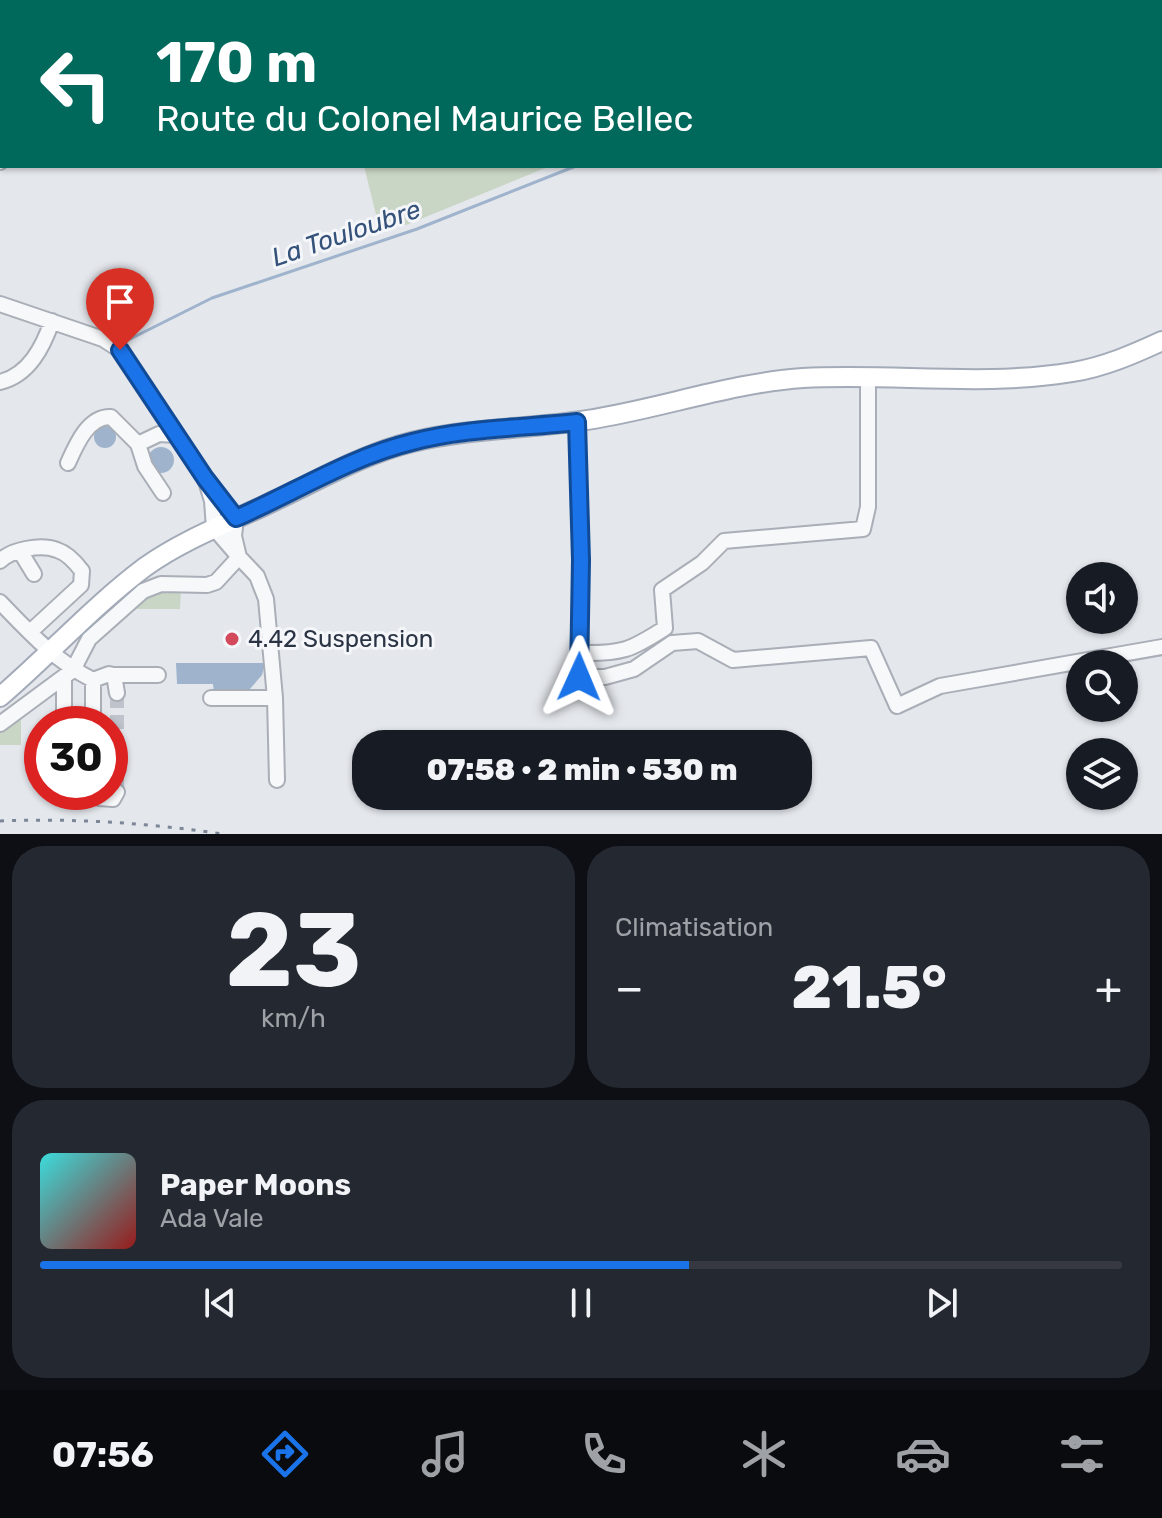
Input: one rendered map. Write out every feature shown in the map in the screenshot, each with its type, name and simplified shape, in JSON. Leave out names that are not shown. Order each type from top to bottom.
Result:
[{"type":"main road","points":[[0,697],[146,566],[214,528],[371,454],[453,434],[577,422],[762,383],[801,378],[994,380],[1077,372],[1128,357],[1162,341]]},
{"type":"street","points":[[0,304],[115,345],[125,355],[163,427],[177,435],[234,519],[239,557]]},
{"type":"street","points":[[0,382],[10,379],[34,359],[52,321]]},
{"type":"street","points":[[580,653],[612,654],[634,648],[665,628],[662,590],[702,563],[724,541],[863,529],[868,507],[868,378]]},
{"type":"street","points":[[68,463],[86,431],[103,416],[116,420],[138,444],[145,466],[163,493]]},
{"type":"street","points":[[577,422],[581,560],[579,677],[605,677],[634,669],[672,643],[698,641],[733,660],[871,648],[897,706],[940,686],[1162,647]]},
{"type":"street","points":[[138,444],[163,427]]},
{"type":"street","points":[[205,478],[212,501],[214,528],[257,576],[263,588],[275,698],[277,780]]},
{"type":"street","points":[[0,561],[6,555],[20,551],[56,549],[80,567],[84,576],[81,585],[30,632]]},
{"type":"street","points":[[20,551],[34,574]]},
{"type":"street","points":[[66,706],[69,674],[89,639],[143,591],[161,584],[207,585],[216,582],[239,557]]},
{"type":"street","points":[[0,602],[69,674],[93,680],[109,674],[158,675]]},
{"type":"street","points":[[0,724],[69,674]]},
{"type":"street","points":[[114,675],[117,693]]},
{"type":"street","points":[[93,680],[93,706]]},
{"type":"street","points":[[211,698],[275,698]]},
{"type":"green space","points":[[364,168],[545,168],[406,225],[379,227]]},
{"type":"green space","points":[[181,588],[180,609],[127,609],[148,593]]},
{"type":"green space","points":[[21,718],[21,745],[0,745],[0,730]]},
{"type":"water","points":[[105,426],[113,429],[116,437],[113,445],[105,448],[97,445],[94,437],[97,429]]},
{"type":"water","points":[[161,447],[170,451],[174,460],[170,469],[161,473],[152,469],[148,460],[152,451]]},
{"type":"water","points":[[176,663],[265,663],[262,675],[249,690],[214,693],[213,684],[177,684]]},
{"type":"waterway","name":"La Touloubre","points":[[130,339],[212,298],[417,229],[571,168]]},
{"type":"tunnel","points":[[117,693],[117,706]]},
{"type":"railway","points":[[0,821],[112,822],[223,834]]},
{"type":"place","name":"4.42 Suspension","points":[[232,639]]},
{"type":"route","points":[[120,350],[205,478],[236,518],[371,454],[411,442],[453,434],[577,422],[581,560],[579,677]]}]
